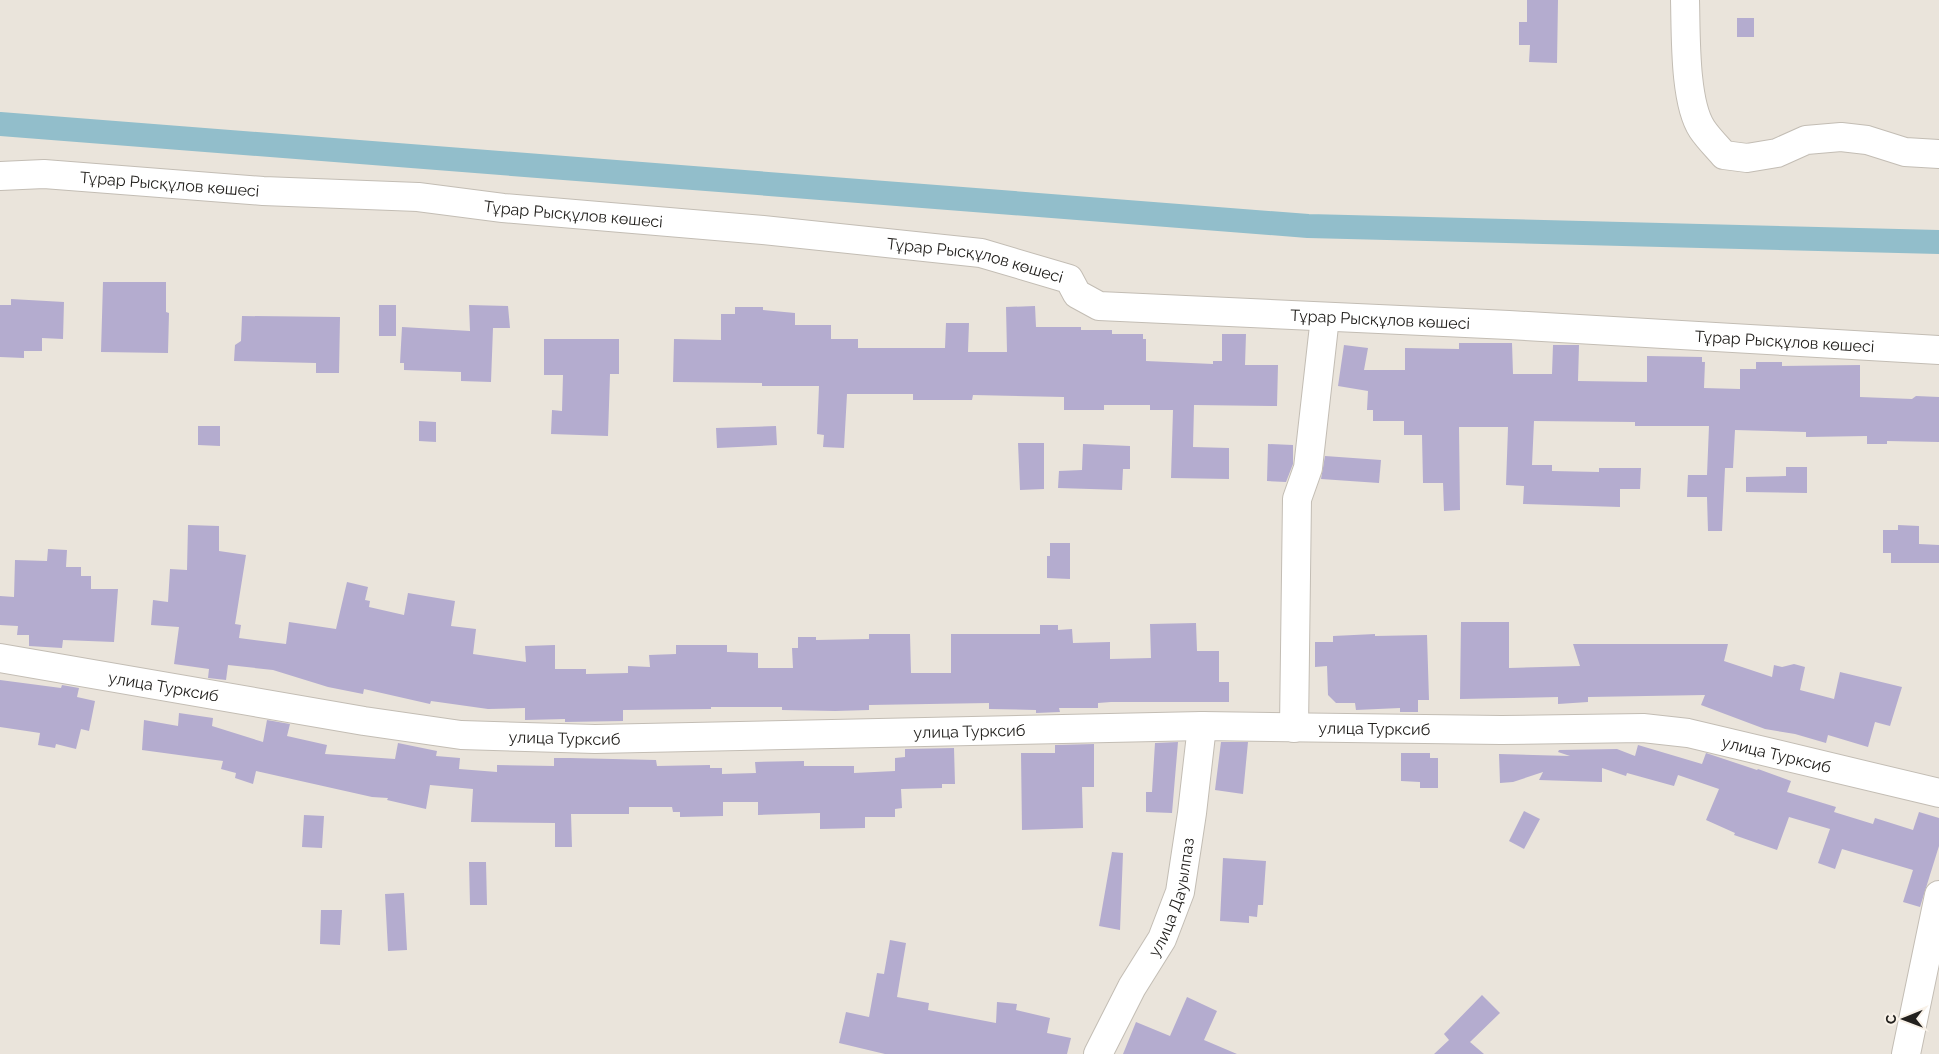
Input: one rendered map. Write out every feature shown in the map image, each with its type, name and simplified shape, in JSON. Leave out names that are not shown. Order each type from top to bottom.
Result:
[{"type":"street","points":[[1685,0],[1686,47],[1691,98],[1701,128],[1724,155],[1747,158],[1777,153],[1806,140],[1841,137],[1867,140],[1905,152],[1939,154]]},
{"type":"street","name":"Тұрар Рысқұлов көшесі","points":[[0,176],[44,174],[263,191],[418,197],[503,208],[773,231],[981,253],[1069,279],[1077,294],[1099,306],[1528,326],[1939,350]]},
{"type":"street","points":[[1294,728],[1297,499],[1308,468],[1326,317]]},
{"type":"street","name":"улица Турксиб","points":[[0,658],[364,721],[461,734],[595,739],[1202,726],[1501,730],[1643,728],[1688,733],[1939,793]]},
{"type":"street","name":"улица Дауылпаз","points":[[1098,1054],[1132,987],[1162,939],[1180,892],[1192,813],[1202,726]]},
{"type":"street","points":[[1906,1054],[1939,895]]},
{"type":"building","points":[[1527,0],[1558,0],[1557,63],[1529,62],[1530,45],[1519,45],[1519,22],[1527,22]]},
{"type":"building","points":[[1737,18],[1754,18],[1754,37],[1737,37]]},
{"type":"building","points":[[103,282],[166,282],[166,312],[169,313],[168,353],[101,352]]},
{"type":"building","points":[[11,299],[64,302],[63,339],[42,338],[42,351],[24,351],[24,358],[0,357],[0,305],[11,305]]},
{"type":"building","points":[[379,305],[396,305],[396,336],[379,336]]},
{"type":"building","points":[[469,305],[508,306],[510,328],[493,328],[491,382],[461,381],[461,372],[404,370],[404,363],[400,363],[402,327],[470,331]]},
{"type":"building","points":[[1035,306],[1036,327],[1081,327],[1081,330],[1112,330],[1112,334],[1143,334],[1143,339],[1146,339],[1146,361],[1213,364],[1213,361],[1222,361],[1222,334],[1246,334],[1245,365],[1278,365],[1277,406],[1194,405],[1193,447],[1229,448],[1229,479],[1171,478],[1173,410],[1150,410],[1150,405],[1104,405],[1104,410],[1064,410],[1064,397],[973,395],[972,400],[913,400],[913,394],[847,394],[844,448],[823,447],[824,435],[817,434],[819,386],[762,386],[762,383],[673,382],[674,339],[721,340],[721,314],[735,314],[735,307],[763,307],[763,310],[795,313],[795,325],[831,325],[831,339],[858,339],[858,348],[945,348],[946,323],[969,323],[968,352],[1007,352],[1006,307]]},
{"type":"building","points":[[242,316],[340,317],[339,373],[316,373],[316,363],[234,361],[235,345],[241,341]]},
{"type":"building","points":[[544,339],[619,339],[619,374],[610,374],[608,436],[551,434],[552,410],[562,411],[563,375],[544,375]]},
{"type":"building","points":[[1459,343],[1512,343],[1513,374],[1552,374],[1553,345],[1579,345],[1578,381],[1647,382],[1647,356],[1702,357],[1702,362],[1705,362],[1704,388],[1740,389],[1740,369],[1756,369],[1756,362],[1782,362],[1782,366],[1860,365],[1860,397],[1912,399],[1916,396],[1939,397],[1939,442],[1887,441],[1887,444],[1867,444],[1867,436],[1806,437],[1806,432],[1735,430],[1733,468],[1725,468],[1722,531],[1708,531],[1707,497],[1687,497],[1688,475],[1707,475],[1709,426],[1635,426],[1635,422],[1534,421],[1532,465],[1552,465],[1552,471],[1599,472],[1599,468],[1641,468],[1640,489],[1620,489],[1620,507],[1523,504],[1524,486],[1506,485],[1508,427],[1459,427],[1460,510],[1444,511],[1443,483],[1423,483],[1422,435],[1404,435],[1404,421],[1373,421],[1373,410],[1367,410],[1368,391],[1338,386],[1344,345],[1368,348],[1364,370],[1405,370],[1405,348],[1459,349]]},
{"type":"building","points":[[419,421],[436,422],[436,442],[419,441]]},
{"type":"building","points":[[198,426],[220,426],[220,446],[198,445]]},
{"type":"building","points":[[776,426],[777,445],[717,448],[716,428]]},
{"type":"building","points":[[1018,443],[1044,443],[1044,489],[1020,490]]},
{"type":"building","points":[[1083,444],[1130,446],[1130,469],[1123,469],[1122,490],[1058,488],[1059,471],[1082,470]]},
{"type":"building","points":[[1268,444],[1293,445],[1293,464],[1286,482],[1267,481]]},
{"type":"building","points":[[1325,456],[1381,460],[1379,483],[1321,479]]},
{"type":"building","points":[[1786,467],[1807,467],[1807,493],[1746,492],[1746,477],[1786,476]]},
{"type":"building","points":[[188,525],[219,526],[219,551],[246,555],[235,624],[241,625],[239,638],[286,644],[289,622],[336,629],[347,582],[368,587],[365,600],[370,601],[369,607],[404,615],[408,593],[455,601],[451,626],[476,629],[473,654],[526,662],[525,646],[555,645],[555,669],[586,669],[586,674],[628,673],[628,666],[650,667],[649,655],[676,654],[676,645],[727,645],[727,652],[758,653],[758,668],[793,668],[792,648],[798,648],[798,637],[816,637],[816,640],[869,639],[869,634],[910,634],[911,673],[951,673],[951,634],[1040,634],[1040,625],[1058,625],[1058,630],[1072,629],[1073,643],[1110,642],[1110,659],[1151,658],[1150,624],[1196,623],[1197,651],[1219,651],[1219,682],[1229,682],[1229,702],[1111,702],[1098,703],[1098,708],[1059,708],[1060,712],[1036,713],[1036,710],[989,709],[989,703],[869,705],[869,710],[835,711],[782,710],[782,707],[711,707],[711,709],[623,710],[623,721],[565,722],[565,719],[525,720],[525,708],[488,709],[431,701],[430,704],[364,689],[363,694],[328,687],[273,670],[228,665],[226,680],[208,678],[209,669],[174,664],[179,627],[151,625],[153,600],[168,602],[170,569],[187,570]]},
{"type":"building","points":[[1898,525],[1919,526],[1919,544],[1939,545],[1939,563],[1891,563],[1891,553],[1883,553],[1883,530],[1898,530]]},
{"type":"building","points":[[1050,543],[1070,543],[1070,579],[1047,578],[1047,556],[1050,556]]},
{"type":"building","points":[[48,549],[67,550],[66,567],[81,567],[81,576],[91,576],[91,589],[118,589],[114,642],[63,640],[62,648],[29,646],[29,635],[17,635],[18,626],[0,625],[0,596],[14,597],[15,560],[47,561]]},
{"type":"building","points":[[1461,622],[1509,622],[1509,668],[1580,666],[1573,644],[1728,644],[1724,661],[1772,677],[1774,665],[1782,667],[1794,664],[1805,667],[1800,690],[1834,699],[1840,672],[1902,687],[1890,726],[1875,722],[1868,747],[1828,735],[1826,743],[1795,734],[1765,729],[1701,705],[1705,695],[1588,697],[1588,702],[1558,704],[1558,697],[1460,699]]},
{"type":"building","points":[[1375,634],[1375,636],[1427,635],[1429,700],[1418,700],[1418,712],[1400,712],[1400,708],[1356,710],[1355,703],[1336,703],[1328,695],[1327,666],[1315,667],[1315,642],[1333,642],[1333,636]]},
{"type":"building","points":[[0,680],[61,688],[62,685],[79,688],[77,697],[95,701],[89,731],[81,729],[76,749],[56,744],[55,748],[38,745],[40,733],[0,727]]},
{"type":"building","points":[[179,713],[213,718],[212,726],[263,742],[267,720],[290,724],[287,736],[327,745],[325,754],[395,759],[398,743],[437,751],[436,756],[460,758],[459,769],[497,772],[497,765],[554,766],[554,758],[656,760],[657,766],[710,765],[710,768],[722,768],[722,774],[756,773],[755,762],[804,761],[804,766],[854,766],[854,773],[895,771],[895,758],[905,757],[905,749],[954,748],[955,784],[942,784],[942,788],[901,789],[902,808],[895,809],[895,817],[865,817],[865,828],[820,829],[820,813],[758,815],[758,802],[723,802],[723,816],[680,817],[680,812],[673,812],[672,807],[629,807],[629,814],[571,814],[572,847],[555,847],[555,823],[471,822],[473,789],[430,785],[426,809],[387,800],[388,798],[372,797],[256,771],[253,784],[235,778],[236,773],[221,769],[223,761],[142,750],[144,720],[178,726]]},
{"type":"building","points":[[1178,742],[1172,813],[1146,812],[1146,792],[1152,792],[1155,743]]},
{"type":"building","points":[[1221,742],[1248,742],[1243,794],[1215,790]]},
{"type":"building","points":[[1094,744],[1094,787],[1082,787],[1083,828],[1022,830],[1021,753],[1055,753],[1055,745]]},
{"type":"building","points":[[1638,745],[1702,764],[1706,753],[1758,769],[1791,781],[1787,792],[1836,807],[1834,812],[1873,824],[1875,818],[1913,830],[1919,812],[1939,818],[1939,846],[1920,907],[1903,902],[1913,870],[1842,849],[1835,869],[1818,863],[1830,829],[1789,817],[1777,850],[1734,835],[1735,833],[1706,820],[1719,789],[1678,775],[1674,786],[1627,773],[1626,776],[1602,768],[1602,782],[1539,780],[1543,772],[1513,782],[1500,783],[1499,754],[1570,756],[1558,752],[1559,750],[1617,749],[1635,756]]},
{"type":"building","points":[[1401,753],[1430,753],[1430,758],[1438,758],[1438,788],[1420,788],[1420,782],[1401,781]]},
{"type":"building","points":[[1524,811],[1540,819],[1524,849],[1509,841]]},
{"type":"building","points":[[304,815],[324,816],[322,848],[302,847]]},
{"type":"building","points":[[1112,852],[1123,853],[1120,930],[1099,926]]},
{"type":"building","points":[[1223,858],[1266,861],[1263,905],[1258,905],[1257,917],[1249,916],[1249,923],[1220,921]]},
{"type":"building","points":[[469,862],[486,862],[487,905],[470,905]]},
{"type":"building","points":[[404,893],[407,950],[388,951],[385,894]]},
{"type":"building","points":[[321,910],[342,910],[340,945],[320,944]]},
{"type":"building","points":[[890,940],[906,943],[897,997],[929,1003],[928,1010],[996,1023],[997,1002],[1017,1004],[1016,1010],[1050,1018],[1047,1033],[1071,1038],[1067,1054],[885,1054],[839,1043],[846,1012],[869,1017],[877,973],[884,974]]},
{"type":"building","points":[[1482,995],[1500,1013],[1470,1042],[1484,1054],[1434,1054],[1449,1040],[1444,1034]]},
{"type":"building","points":[[1187,997],[1217,1011],[1204,1040],[1237,1054],[1123,1054],[1136,1022],[1170,1036]]},
{"type":"waterway","points":[[0,124],[1308,226],[1939,242]]}]
